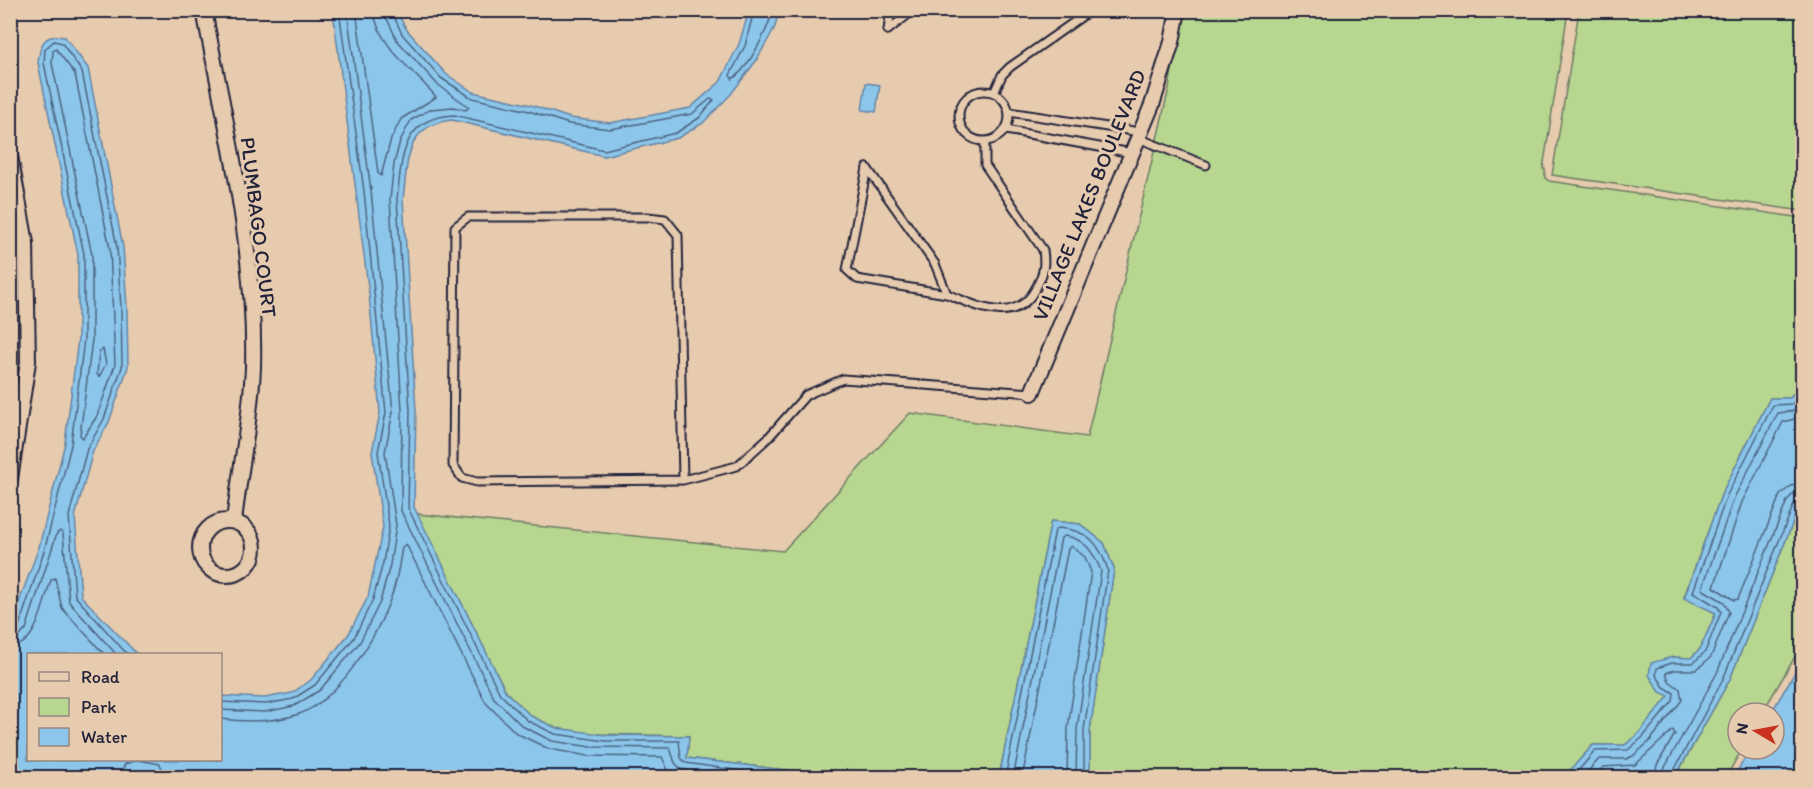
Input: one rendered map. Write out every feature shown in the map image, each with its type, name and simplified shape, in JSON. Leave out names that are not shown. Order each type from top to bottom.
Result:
[{"type":"street","name":"PLUMBAGO COURT","points":[[204,10],[242,215],[250,283],[253,368],[234,521]]},
{"type":"street","name":"VILLAGE LAKES BOULEVARD","points":[[1032,393],[1139,135],[1172,42],[1178,10]]},
{"type":"street","points":[[10,156],[26,243],[28,362],[10,479]]},
{"type":"street","points":[[234,521],[249,531],[254,549],[248,565],[241,571],[223,574],[209,567],[203,560],[200,550],[202,537],[215,523],[234,521]]},
{"type":"lane","points":[[891,10],[888,30],[914,10]]},
{"type":"lane","points":[[994,93],[1002,75],[1010,67],[1084,15],[1086,10]]},
{"type":"lane","points":[[978,91],[994,93],[1002,98],[1009,112],[1006,130],[1000,136],[985,142],[969,138],[959,124],[958,116],[964,100],[970,94],[978,91]]},
{"type":"lane","points":[[1009,112],[1139,135],[1206,165]]},
{"type":"lane","points":[[1006,130],[1132,153]]},
{"type":"lane","points":[[947,294],[935,264],[867,168],[847,270],[857,279],[947,294],[979,307],[1000,312],[1014,310],[1031,298],[1041,279],[1045,262],[1042,250],[985,165],[985,142]]},
{"type":"lane","points":[[683,480],[678,235],[665,219],[468,217],[455,227],[453,465],[462,478],[477,482],[683,480],[737,466],[768,437],[806,395],[843,379],[1032,393]]},
{"type":"green space","points":[[1182,11],[1568,11],[1543,169],[1545,169],[1545,178],[1549,181],[1802,218],[1802,383],[1790,398],[1770,398],[1722,493],[1684,597],[1716,613],[1700,649],[1691,658],[1672,657],[1670,696],[1639,733],[1625,745],[1593,745],[1564,777],[1090,777],[1090,731],[1114,569],[1104,543],[1080,524],[1051,521],[999,777],[842,777],[687,758],[689,736],[592,734],[556,728],[531,716],[506,692],[417,514],[783,551],[910,413],[1087,437],[1169,88]]},
{"type":"green space","points":[[1579,11],[1802,11],[1802,211],[1552,175]]},
{"type":"green space","points":[[1802,500],[1802,645],[1769,701],[1726,701],[1726,761],[1735,761],[1726,777],[1675,778],[1730,679]]},
{"type":"water","points":[[333,11],[396,11],[407,30],[446,74],[473,92],[531,105],[570,118],[610,123],[690,108],[720,82],[739,44],[749,11],[779,11],[775,27],[756,61],[731,94],[703,123],[678,138],[604,156],[452,120],[437,123],[425,129],[417,137],[408,158],[403,199],[416,411],[414,507],[506,692],[531,716],[556,728],[607,735],[689,736],[687,758],[842,777],[167,778],[139,773],[129,778],[11,777],[11,639],[15,613],[39,547],[65,443],[78,339],[78,255],[38,63],[44,41],[52,37],[65,37],[88,68],[123,247],[128,367],[109,422],[93,451],[75,517],[81,596],[136,653],[27,653],[27,761],[222,761],[222,696],[265,698],[292,693],[311,680],[348,635],[368,597],[383,527],[372,452],[380,413],[369,294]]},
{"type":"water","points":[[866,83],[880,85],[876,112],[862,110]]},
{"type":"water","points":[[1802,383],[1802,500],[1730,679],[1675,777],[1564,777],[1593,745],[1625,745],[1639,733],[1669,696],[1660,692],[1649,675],[1651,663],[1672,657],[1691,658],[1700,649],[1716,613],[1684,598],[1722,493],[1770,398],[1790,398]]},
{"type":"water","points":[[1051,521],[1080,524],[1104,543],[1114,569],[1090,731],[1090,777],[999,777]]},
{"type":"water","points":[[1802,660],[1802,776],[1734,777],[1743,761],[1786,761],[1786,701],[1778,701]]}]
